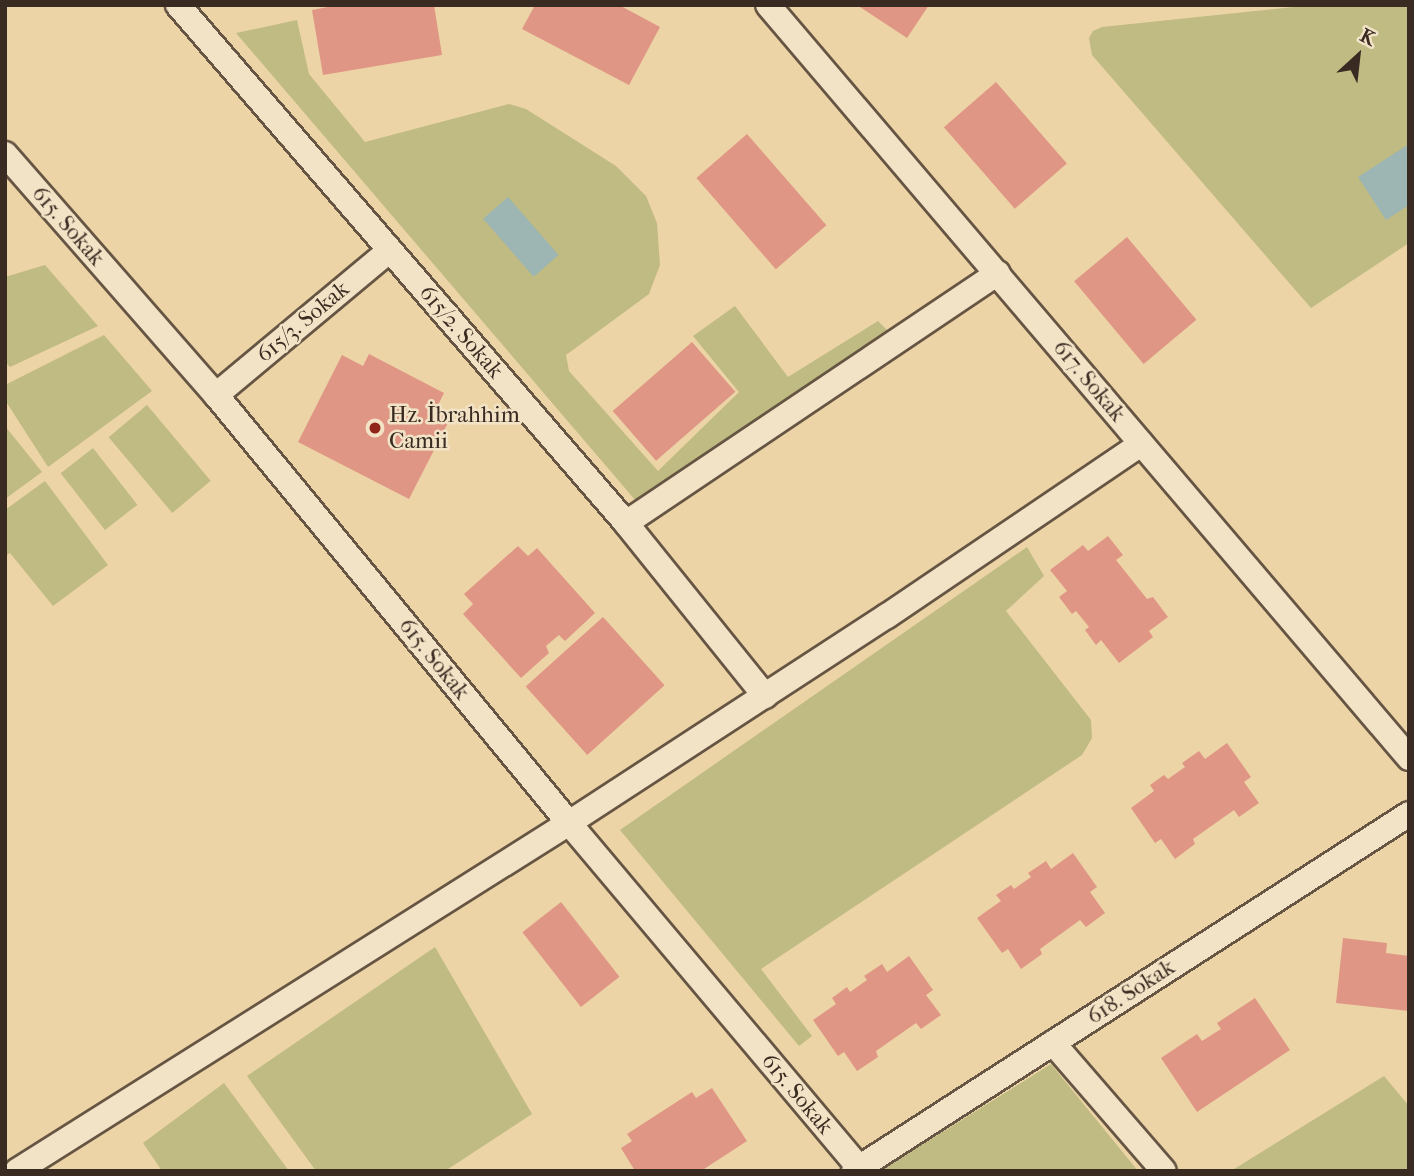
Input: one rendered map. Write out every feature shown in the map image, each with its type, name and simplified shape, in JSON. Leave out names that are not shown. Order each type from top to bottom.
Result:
[{"type":"street","name":"615/2. Sokak","points":[[178,5],[626,523],[765,696]]},
{"type":"street","name":"617. Sokak","points":[[768,5],[1409,758]]},
{"type":"street","name":"615. Sokak","points":[[5,154],[216,395],[856,1169]]},
{"type":"street","name":"615/3. Sokak","points":[[216,395],[390,250]]},
{"type":"street","points":[[626,523],[998,273]]},
{"type":"street","points":[[18,1171],[569,823],[765,696],[1142,444]]},
{"type":"street","name":"618. Sokak","points":[[856,1169],[1409,814]]},
{"type":"street","points":[[1053,1043],[1164,1171]]},
{"type":"shaded area","points":[[1313,5],[1409,5],[1409,243],[1311,308],[1092,55],[1089,38],[1093,31],[1102,27]]},
{"type":"shaded area","points":[[297,20],[309,74],[365,142],[509,104],[526,109],[616,166],[646,196],[657,223],[660,265],[649,294],[566,355],[569,371],[658,471],[739,392],[693,336],[735,306],[788,377],[878,321],[890,333],[636,501],[236,33]]},
{"type":"shaded area","points":[[45,265],[98,326],[10,367],[5,362],[5,277]]},
{"type":"shaded area","points":[[104,335],[152,391],[48,467],[5,400],[5,385]]},
{"type":"shaded area","points":[[147,405],[211,481],[172,513],[109,437]]},
{"type":"shaded area","points":[[5,426],[42,472],[5,499]]},
{"type":"shaded area","points":[[93,448],[137,505],[105,530],[61,473]]},
{"type":"shaded area","points":[[45,481],[108,565],[53,606],[10,553],[5,556],[5,510]]},
{"type":"shaded area","points":[[1027,547],[1044,576],[1006,611],[1091,720],[1092,738],[1082,755],[761,969],[812,1036],[799,1046],[620,830]]},
{"type":"shaded area","points":[[435,947],[532,1114],[445,1171],[316,1171],[247,1076]]},
{"type":"shaded area","points":[[1051,1064],[1138,1171],[880,1171]]},
{"type":"shaded area","points":[[1384,1076],[1409,1106],[1409,1171],[1231,1171]]},
{"type":"shaded area","points":[[224,1083],[289,1171],[162,1171],[143,1143]]},
{"type":"water","points":[[1409,144],[1409,205],[1386,220],[1358,177]]},
{"type":"water","points":[[508,197],[559,255],[534,277],[483,219]]},
{"type":"building","points":[[338,5],[434,5],[442,55],[323,75],[312,10]]},
{"type":"building","points":[[535,5],[619,5],[660,27],[629,85],[522,29]]},
{"type":"building","points":[[857,5],[929,5],[907,38]]},
{"type":"building","points":[[996,82],[1067,164],[1015,209],[944,127]]},
{"type":"building","points":[[747,134],[826,225],[776,269],[696,178]]},
{"type":"building","points":[[1127,237],[1196,320],[1144,364],[1074,281]]},
{"type":"building","points":[[692,342],[735,392],[656,461],[613,411]]},
{"type":"building","name":"Hz. İbrahhim Camii","points":[[369,354],[444,393],[437,407],[452,415],[409,499],[298,442],[342,355],[363,366]]},
{"type":"building","points":[[1108,536],[1123,555],[1116,560],[1147,599],[1153,597],[1168,617],[1149,631],[1153,637],[1119,663],[1101,640],[1096,645],[1085,630],[1089,627],[1076,611],[1072,614],[1059,597],[1067,591],[1050,570],[1083,545],[1088,551]]},
{"type":"building","points":[[518,546],[528,556],[537,548],[595,613],[565,641],[559,635],[546,646],[549,653],[521,678],[463,614],[473,604],[464,594]]},
{"type":"building","points":[[603,617],[665,685],[587,755],[526,687]]},
{"type":"building","points":[[1227,743],[1251,777],[1244,782],[1259,803],[1239,817],[1234,810],[1193,839],[1195,844],[1175,859],[1161,839],[1155,843],[1131,808],[1154,791],[1150,785],[1164,775],[1168,779],[1185,767],[1182,763],[1199,751],[1205,759]]},
{"type":"building","points":[[1073,853],[1097,887],[1090,892],[1105,913],[1086,927],[1080,920],[1040,949],[1042,954],[1021,969],[1008,949],[1002,953],[977,918],[1001,901],[996,895],[1011,885],[1014,889],[1031,877],[1028,873],[1046,861],[1051,869]]},
{"type":"building","points":[[561,902],[619,977],[581,1007],[522,932]]},
{"type":"building","points":[[1343,938],[1387,943],[1386,953],[1409,956],[1409,1011],[1336,1003]]},
{"type":"building","points":[[909,956],[933,990],[926,995],[941,1015],[921,1029],[916,1023],[876,1051],[878,1057],[857,1071],[844,1052],[838,1056],[813,1020],[836,1004],[832,998],[847,987],[850,992],[867,980],[864,976],[882,964],[887,972]]},
{"type":"building","points":[[1255,998],[1290,1050],[1197,1112],[1161,1058],[1197,1034],[1202,1041],[1221,1029],[1217,1023]]},
{"type":"building","points":[[712,1088],[747,1141],[701,1171],[635,1171],[621,1148],[632,1141],[627,1134],[692,1092],[696,1098]]},
{"type":"place","name":"Hz. İbrahhim Camii","points":[[375,428]]}]
